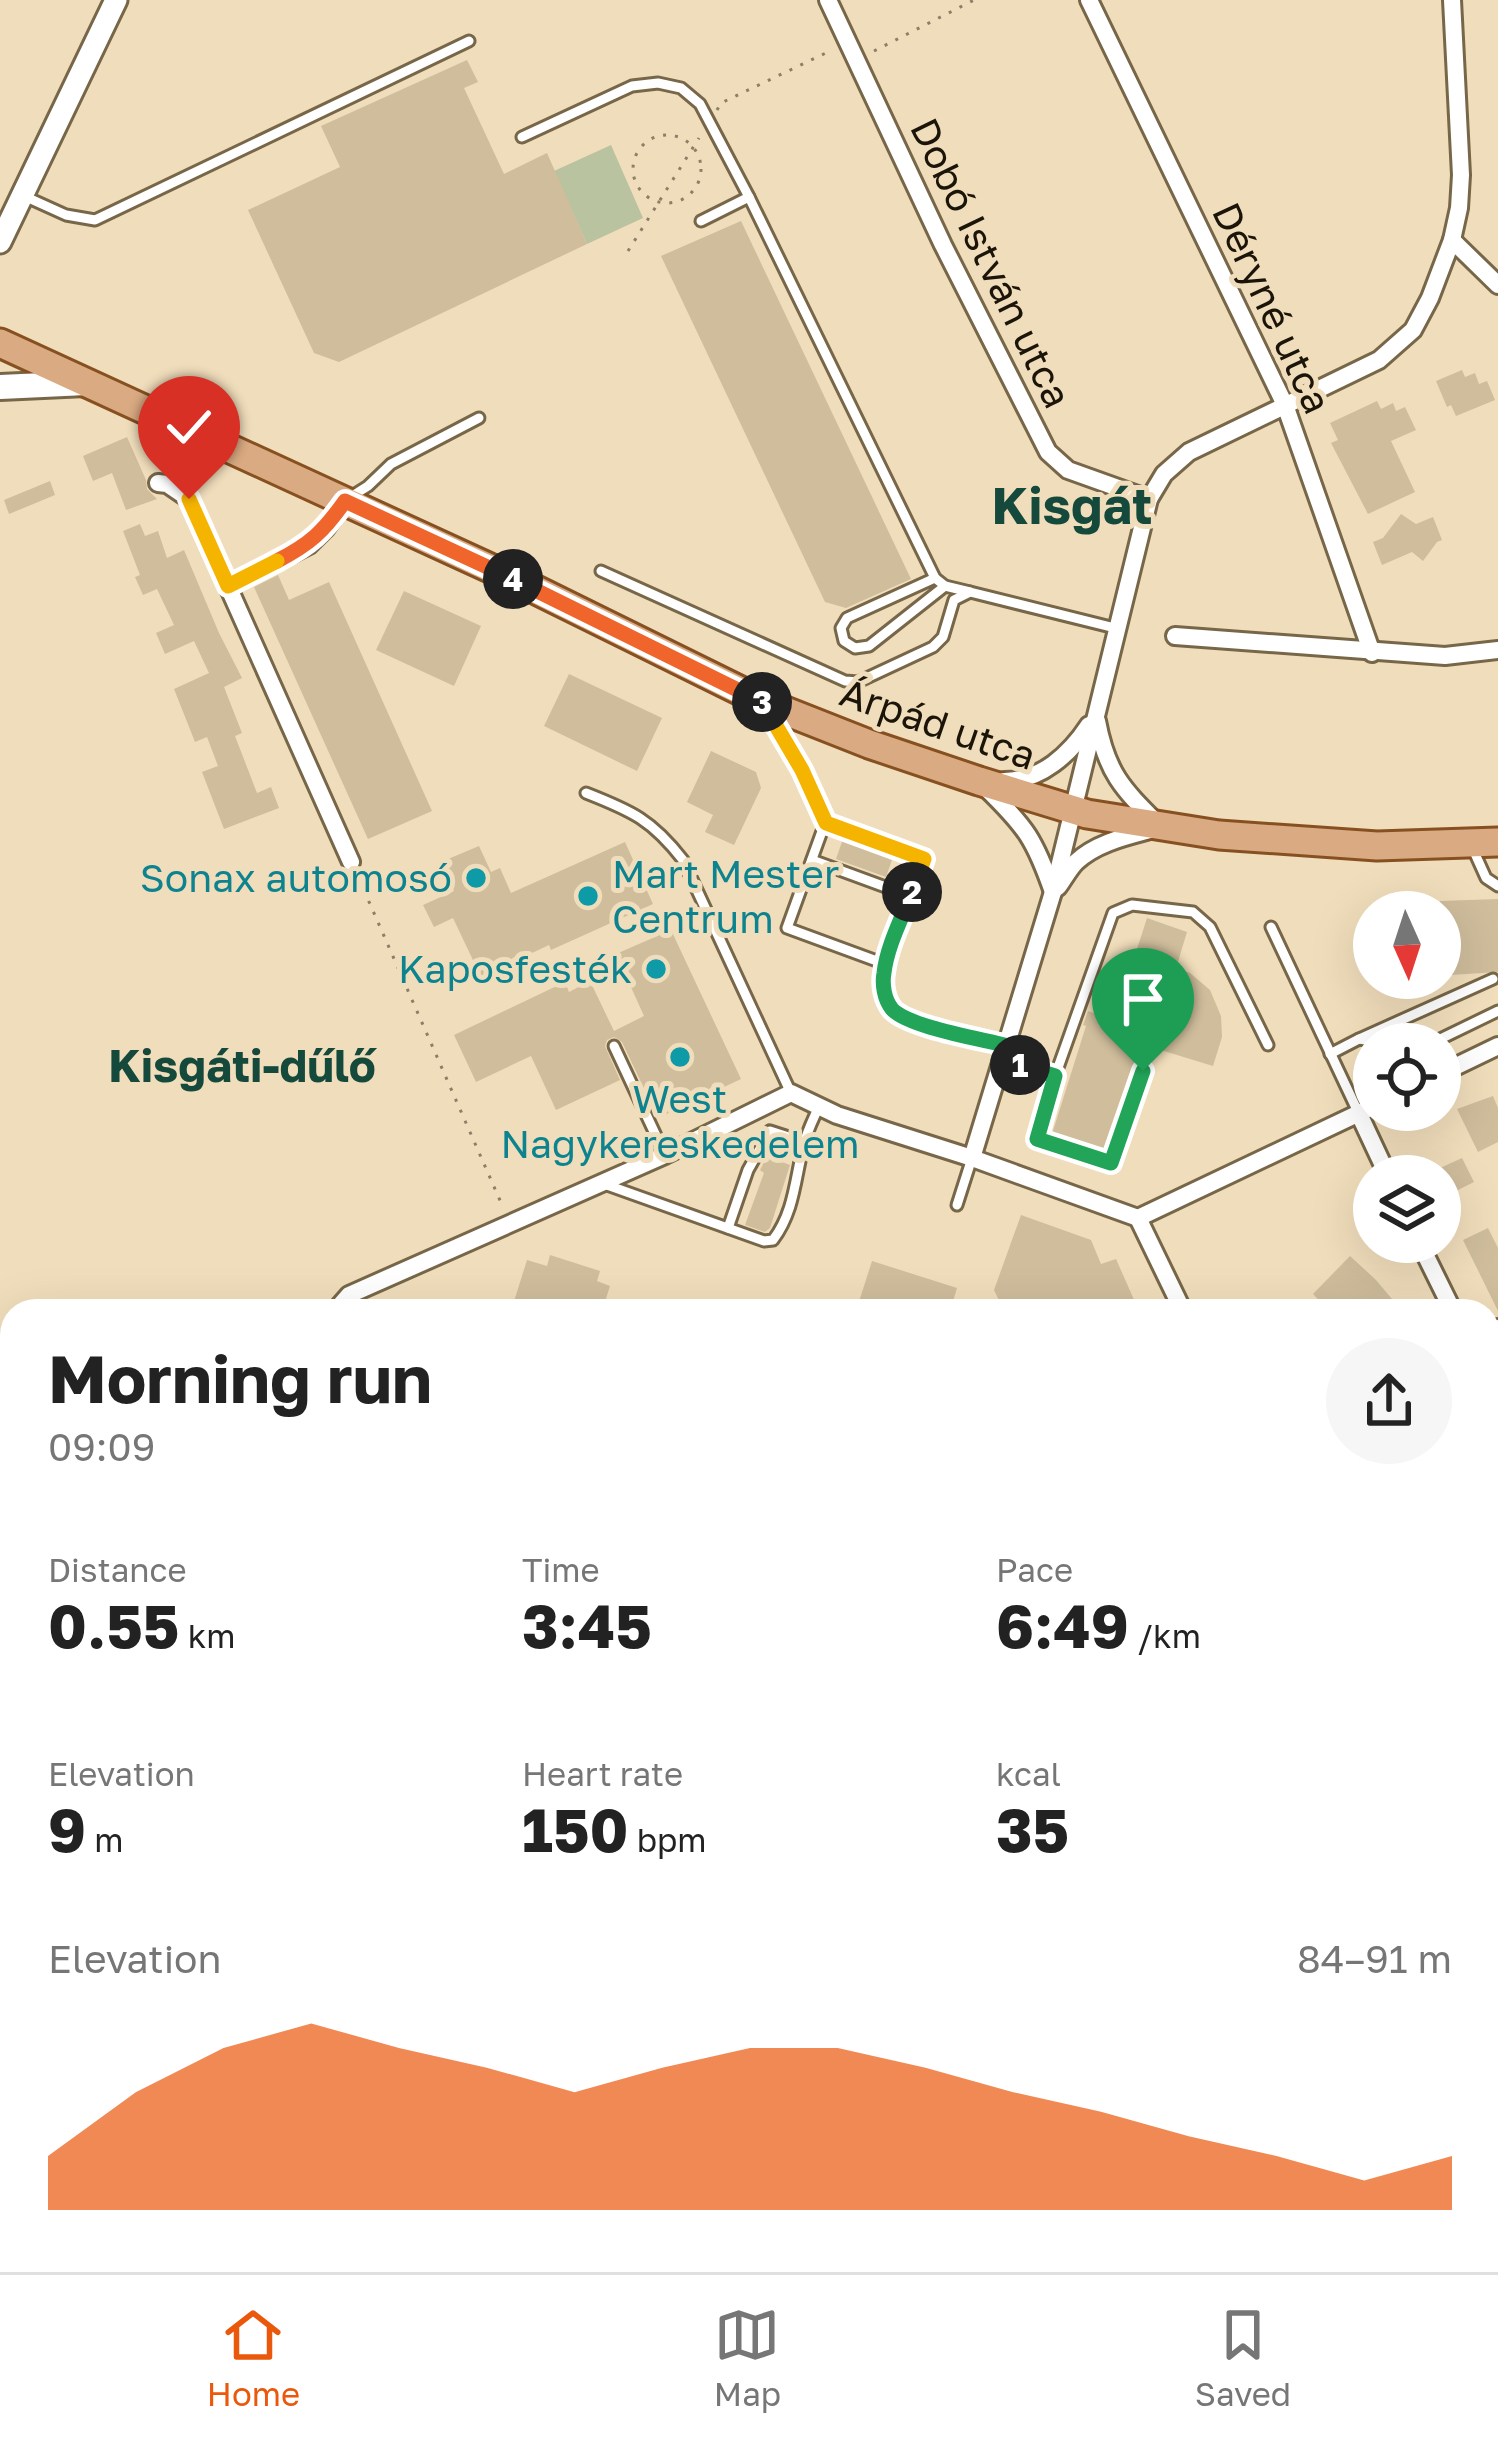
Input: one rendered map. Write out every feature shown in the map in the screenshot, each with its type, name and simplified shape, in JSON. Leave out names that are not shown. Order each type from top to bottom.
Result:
[{"type":"main road","name":"Árpád utca","points":[[0,344],[516,580],[765,703],[869,745],[1072,809],[1161,827],[1288,842],[1484,843]]},
{"type":"main road","points":[[0,387],[86,383]]},
{"type":"street","points":[[0,242],[116,0]]},
{"type":"street","name":"Dobó István utca","points":[[828,0],[1048,452],[1068,470],[1149,499]]},
{"type":"street","name":"Déryné utca","points":[[1089,0],[1285,405],[1372,653]]},
{"type":"street","points":[[972,1158],[1053,892],[1149,499],[1164,474],[1189,452],[1379,360],[1413,330],[1430,298],[1459,208],[1452,0]]},
{"type":"street","points":[[1452,240],[1498,285]]},
{"type":"street","points":[[158,484],[167,484],[189,499],[351,862]]},
{"type":"street","points":[[228,586],[309,545],[345,501]]},
{"type":"street","points":[[1175,636],[1372,653],[1445,656],[1498,650]]},
{"type":"street","points":[[979,781],[1019,781],[1054,764],[1072,750],[1096,715]]},
{"type":"street","points":[[1053,892],[1077,861],[1091,852],[1161,827],[1114,777],[1102,749],[1096,715]]},
{"type":"street","points":[[979,781],[1033,840],[1053,892]]},
{"type":"street","points":[[1461,1064],[1498,1046]]},
{"type":"street","points":[[346,1299],[791,1093],[837,1115],[1138,1218],[1177,1299]]},
{"type":"street","points":[[1138,1218],[1353,1116]]},
{"type":"street","points":[[1429,1263],[1447,1299]]},
{"type":"lane","points":[[24,196],[66,215],[94,220],[469,41]]},
{"type":"lane","points":[[522,137],[632,86],[658,83],[682,88],[700,104],[940,582]]},
{"type":"lane","points":[[700,221],[748,197]]},
{"type":"lane","points":[[345,501],[391,464],[479,418]]},
{"type":"lane","points":[[601,571],[845,682],[858,682],[934,647],[943,637],[954,600],[970,592]]},
{"type":"lane","points":[[940,582],[869,646],[855,648],[844,641],[841,628],[848,618],[940,582],[1119,629]]},
{"type":"lane","points":[[765,703],[826,823],[787,928],[885,964]]},
{"type":"lane","points":[[586,793],[627,809],[661,831],[682,860],[791,1093]]},
{"type":"lane","points":[[826,823],[924,859],[885,964],[882,980],[893,1011],[1055,1076]]},
{"type":"lane","points":[[1484,843],[1486,878],[1498,886]]},
{"type":"lane","points":[[812,860],[910,896]]},
{"type":"lane","points":[[1143,1071],[1111,1163],[1037,1139],[1114,913],[1132,905],[1192,912],[1210,927],[1268,1046]]},
{"type":"lane","points":[[1271,927],[1330,1054],[1353,1090]]},
{"type":"lane","points":[[1396,1023],[1493,979]]},
{"type":"lane","points":[[1461,1029],[1498,1011]]},
{"type":"lane","points":[[1330,1054],[1353,1043]]},
{"type":"lane","points":[[614,1046],[665,1154]]},
{"type":"lane","points":[[602,1183],[764,1241],[773,1240],[799,1182],[804,1142],[819,1106]]},
{"type":"lane","points":[[728,1228],[748,1170],[770,1131],[804,1142]]},
{"type":"lane","points":[[957,1205],[972,1158]]},
{"type":"path","points":[[628,251],[721,104],[974,0]]},
{"type":"path","points":[[663,135],[685,140],[694,147],[702,167],[697,188],[680,201],[658,203],[647,198],[633,179],[635,155],[652,138],[663,135]]},
{"type":"path","points":[[351,862],[510,1224]]},
{"type":"green space","points":[[611,145],[643,218],[587,244],[554,171]]},
{"type":"building","points":[[467,60],[478,82],[464,88],[504,174],[547,153],[587,244],[339,362],[314,353],[248,210],[340,167],[321,126]]},
{"type":"building","points":[[741,221],[911,579],[846,608],[825,602],[661,256]]},
{"type":"building","points":[[1462,370],[1465,377],[1475,373],[1479,384],[1487,381],[1495,400],[1456,416],[1436,381]]},
{"type":"building","points":[[1377,401],[1381,409],[1393,403],[1396,411],[1405,407],[1416,430],[1391,441],[1415,492],[1368,514],[1331,443],[1338,440],[1330,423]]},
{"type":"building","points":[[127,437],[147,489],[157,499],[126,510],[112,473],[93,481],[83,456]]},
{"type":"building","points":[[50,481],[55,495],[9,514],[4,500]]},
{"type":"building","points":[[1401,514],[1416,524],[1433,517],[1442,540],[1423,561],[1412,552],[1382,565],[1373,542],[1383,538]]},
{"type":"building","points":[[140,524],[145,536],[158,531],[167,558],[184,550],[242,678],[224,687],[242,733],[235,736],[257,793],[271,787],[279,808],[224,829],[202,772],[218,766],[207,737],[195,742],[174,689],[209,673],[194,641],[165,654],[156,633],[174,625],[157,589],[143,595],[123,531]]},
{"type":"building","points":[[278,575],[289,600],[329,582],[432,811],[368,839],[254,587]]},
{"type":"building","points":[[404,591],[481,626],[454,686],[376,650]]},
{"type":"building","points":[[569,674],[662,718],[637,771],[544,726]]},
{"type":"building","points":[[711,751],[756,772],[761,788],[734,845],[705,832],[713,815],[687,802]]},
{"type":"building","points":[[843,839],[893,857],[886,877],[836,859]]},
{"type":"building","points":[[625,842],[653,904],[481,977],[453,918],[434,927],[423,905],[454,891],[441,862],[479,846],[491,872],[500,868],[511,893]]},
{"type":"building","points":[[1498,899],[1498,972],[1461,974],[1461,900]]},
{"type":"building","points":[[1147,918],[1187,932],[1176,968],[1210,990],[1221,1016],[1222,1037],[1213,1066],[1141,1044],[1105,1152],[1052,1134],[1088,1011],[1114,1020]]},
{"type":"building","points":[[671,930],[741,1079],[658,1118],[622,1042],[614,1037],[605,1046],[620,1080],[556,1110],[531,1056],[476,1082],[454,1035],[565,982],[569,992],[590,981],[614,1031],[644,1016],[616,954]]},
{"type":"building","points":[[1493,1096],[1498,1108],[1498,1142],[1478,1152],[1461,1108]]},
{"type":"building","points":[[774,1143],[788,1148],[782,1162],[790,1165],[765,1232],[745,1225],[764,1173],[760,1170]]},
{"type":"building","points":[[1461,1158],[1474,1182],[1461,1188]]},
{"type":"building","points":[[1021,1215],[1091,1240],[1101,1264],[1116,1259],[1134,1299],[998,1299],[994,1290]]},
{"type":"building","points":[[1488,1228],[1498,1248],[1498,1299],[1492,1299],[1463,1240]]},
{"type":"building","points":[[550,1255],[600,1271],[597,1281],[610,1286],[606,1299],[515,1299],[527,1260],[547,1266]]},
{"type":"building","points":[[1350,1256],[1392,1299],[1318,1299],[1313,1294]]},
{"type":"building","points":[[872,1261],[957,1288],[954,1299],[860,1299]]},
{"type":"place","name":"Sonax automosó","points":[[476,878]]},
{"type":"place","name":"Mart Mester Centrum","points":[[588,896]]},
{"type":"place","name":"Kaposfesték","points":[[656,969]]},
{"type":"place","name":"West Nagykereskedelem","points":[[680,1057]]},
{"type":"district","name":"Kisgát","points":[[1072,506]]},
{"type":"district","name":"Kisgáti-dűlő","points":[[242,1066]]},
{"type":"route","points":[[189,499],[228,586],[309,545],[345,501],[765,703],[826,823],[924,859],[885,964],[882,980],[893,1011],[921,1024],[1008,1046],[1004,1060],[1055,1076],[1037,1139],[1111,1163],[1143,1071]]}]
